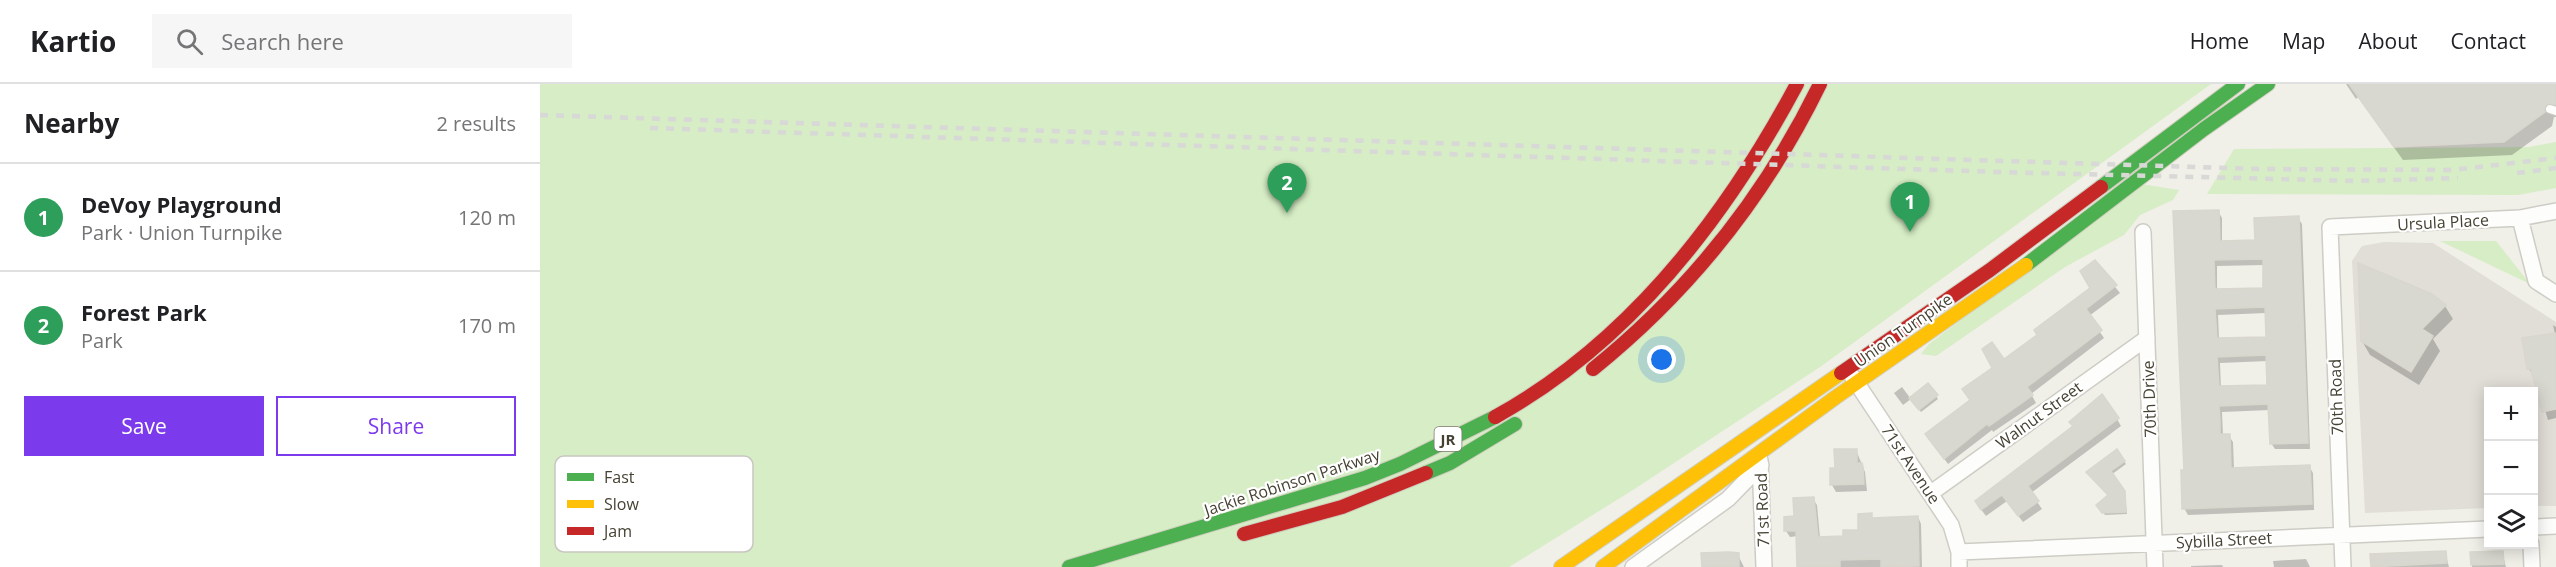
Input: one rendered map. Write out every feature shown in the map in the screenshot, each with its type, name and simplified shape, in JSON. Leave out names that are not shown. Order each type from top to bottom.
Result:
[{"type":"main road","name":"Jackie Robinson Parkway","points":[[1068,567],[1327,491],[1399,464],[1513,407],[1627,318],[1670,274],[1744,177],[1778,122],[1797,84]]},
{"type":"main road","points":[[1585,375],[1632,339],[1681,290],[1726,235],[1769,178],[1808,111],[1820,84]]},
{"type":"main road","name":"Union Turnpike","points":[[1561,567],[1990,270],[2238,84]]},
{"type":"main road","name":"Union Turnpike","points":[[1602,567],[1760,459],[1856,383],[1994,290],[2195,136],[2268,84]]},
{"type":"main road","name":"Jackie Robinson Parkway","points":[[1229,539],[1342,507],[1450,463],[1528,416]]},
{"type":"street","name":"Ursula Place","points":[[2330,227],[2520,218],[2556,211]]},
{"type":"street","points":[[2520,218],[2536,281],[2556,294]]},
{"type":"street","name":"70th Road","points":[[2330,227],[2343,567]]},
{"type":"street","name":"70th Drive","points":[[2143,232],[2155,567]]},
{"type":"street","name":"Walnut Street","points":[[1931,494],[2147,338]]},
{"type":"street","name":"71st Avenue","points":[[1847,368],[1951,525],[1959,559]]},
{"type":"street","name":"Union Turnpike","points":[[1633,567],[1728,499],[1760,459]]},
{"type":"street","name":"71st Road","points":[[1760,459],[1764,567]]},
{"type":"street","points":[[2538,527],[2556,526]]},
{"type":"street","name":"Sybilla Street","points":[[1959,559],[2154,544],[2484,529]]},
{"type":"street","points":[[2531,549],[2532,567]]},
{"type":"shaded area","points":[[2384,242],[2433,243],[2556,322],[2556,506],[2538,506],[2538,387],[2484,387],[2484,508],[2365,513],[2352,261],[2362,246]]},
{"type":"green space","points":[[540,84],[2211,84],[1820,367],[1636,488],[1509,567],[540,567]]},
{"type":"green space","points":[[2556,142],[2556,188],[2518,195],[2207,194],[2234,149],[2529,147]]},
{"type":"green space","points":[[2141,184],[2179,190],[2173,200],[2140,215],[2124,235],[2065,267],[1936,356],[1921,354],[1929,344]]},
{"type":"green space","points":[[2440,241],[2496,241],[2530,284]]},
{"type":"building","points":[[2349,84],[2556,84],[2556,105],[2547,104],[2545,112],[2504,142],[2394,147]]},
{"type":"building","points":[[2219,210],[2220,241],[2255,240],[2254,218],[2299,216],[2308,443],[2270,444],[2268,404],[2219,406],[2220,434],[2230,434],[2231,468],[2310,465],[2312,504],[2182,509],[2181,470],[2184,470],[2173,211]],"holes":[[[2263,259],[2263,288],[2215,289],[2214,260]],[[2265,307],[2266,337],[2217,338],[2215,309]],[[2266,355],[2267,385],[2219,386],[2217,357]]]},
{"type":"building","points":[[2095,260],[2117,285],[2086,309],[2102,330],[2027,387],[2033,395],[1989,426],[1987,424],[1944,459],[1925,434],[1970,400],[1962,389],[1992,368],[1982,349],[1992,342],[2004,359],[2037,335],[2034,330],[2090,288],[2080,271]]},
{"type":"building","points":[[2358,263],[2432,294],[2446,305],[2422,329],[2433,336],[2411,372],[2361,341]]},
{"type":"building","points":[[2556,333],[2556,409],[2542,412],[2538,387],[2536,387],[2531,369],[2527,369],[2522,338]]},
{"type":"building","points":[[1928,383],[1938,395],[1919,410],[1909,398]]},
{"type":"building","points":[[2102,394],[2119,418],[2028,486],[2039,501],[2018,516],[2002,495],[1981,510],[1975,501],[2073,426],[2069,422]]},
{"type":"building","points":[[1834,449],[1857,449],[1857,463],[1862,463],[1864,484],[1830,485],[1830,468],[1835,468]]},
{"type":"building","points":[[2117,449],[2125,461],[2111,471],[2125,491],[2126,512],[2102,513],[2096,505],[2108,495],[2086,472]]},
{"type":"building","points":[[1814,497],[1818,537],[1843,536],[1843,530],[1858,530],[1858,514],[1872,513],[1872,518],[1918,516],[1919,566],[1881,567],[1881,559],[1840,560],[1840,567],[1797,567],[1796,531],[1784,531],[1784,517],[1794,516],[1793,498]]},
{"type":"building","points":[[2446,551],[2447,563],[2371,567],[2370,554]]},
{"type":"building","points":[[2503,551],[2504,564],[2471,565],[2470,552]]},
{"type":"building","points":[[1701,553],[1739,553],[1739,567],[1702,567]]},
{"type":"railway","points":[[540,115],[2262,169],[2453,170],[2556,158]]},
{"type":"railway","points":[[650,128],[1997,172],[2356,181],[2458,178]]},
{"type":"railway","points":[[2517,173],[2556,168]]},
{"type":"traffic: fast","points":[[2101,187],[2238,84]]},
{"type":"traffic: fast","points":[[2026,265],[2204,129],[2268,84]]},
{"type":"traffic: fast","points":[[1069,567],[1365,478],[1400,464],[1495,417]]},
{"type":"traffic: fast","points":[[1426,473],[1450,463],[1515,424]]},
{"type":"traffic: slow","points":[[1603,567],[1836,397],[2026,265]]},
{"type":"traffic: slow","points":[[1561,567],[1841,373]]},
{"type":"traffic: jam","points":[[1495,417],[1544,387],[1589,352],[1631,314],[1670,273],[1739,182],[1797,84]]},
{"type":"traffic: jam","points":[[1593,369],[1662,307],[1723,239],[1775,165],[1820,84]]},
{"type":"traffic: jam","points":[[1841,373],[1990,270],[2101,187]]},
{"type":"traffic: jam","points":[[1244,534],[1342,507],[1426,473]]},
{"type":"place","name":"Forest Park","points":[[1287,213]]},
{"type":"place","name":"DeVoy Playground","points":[[1910,232]]}]
